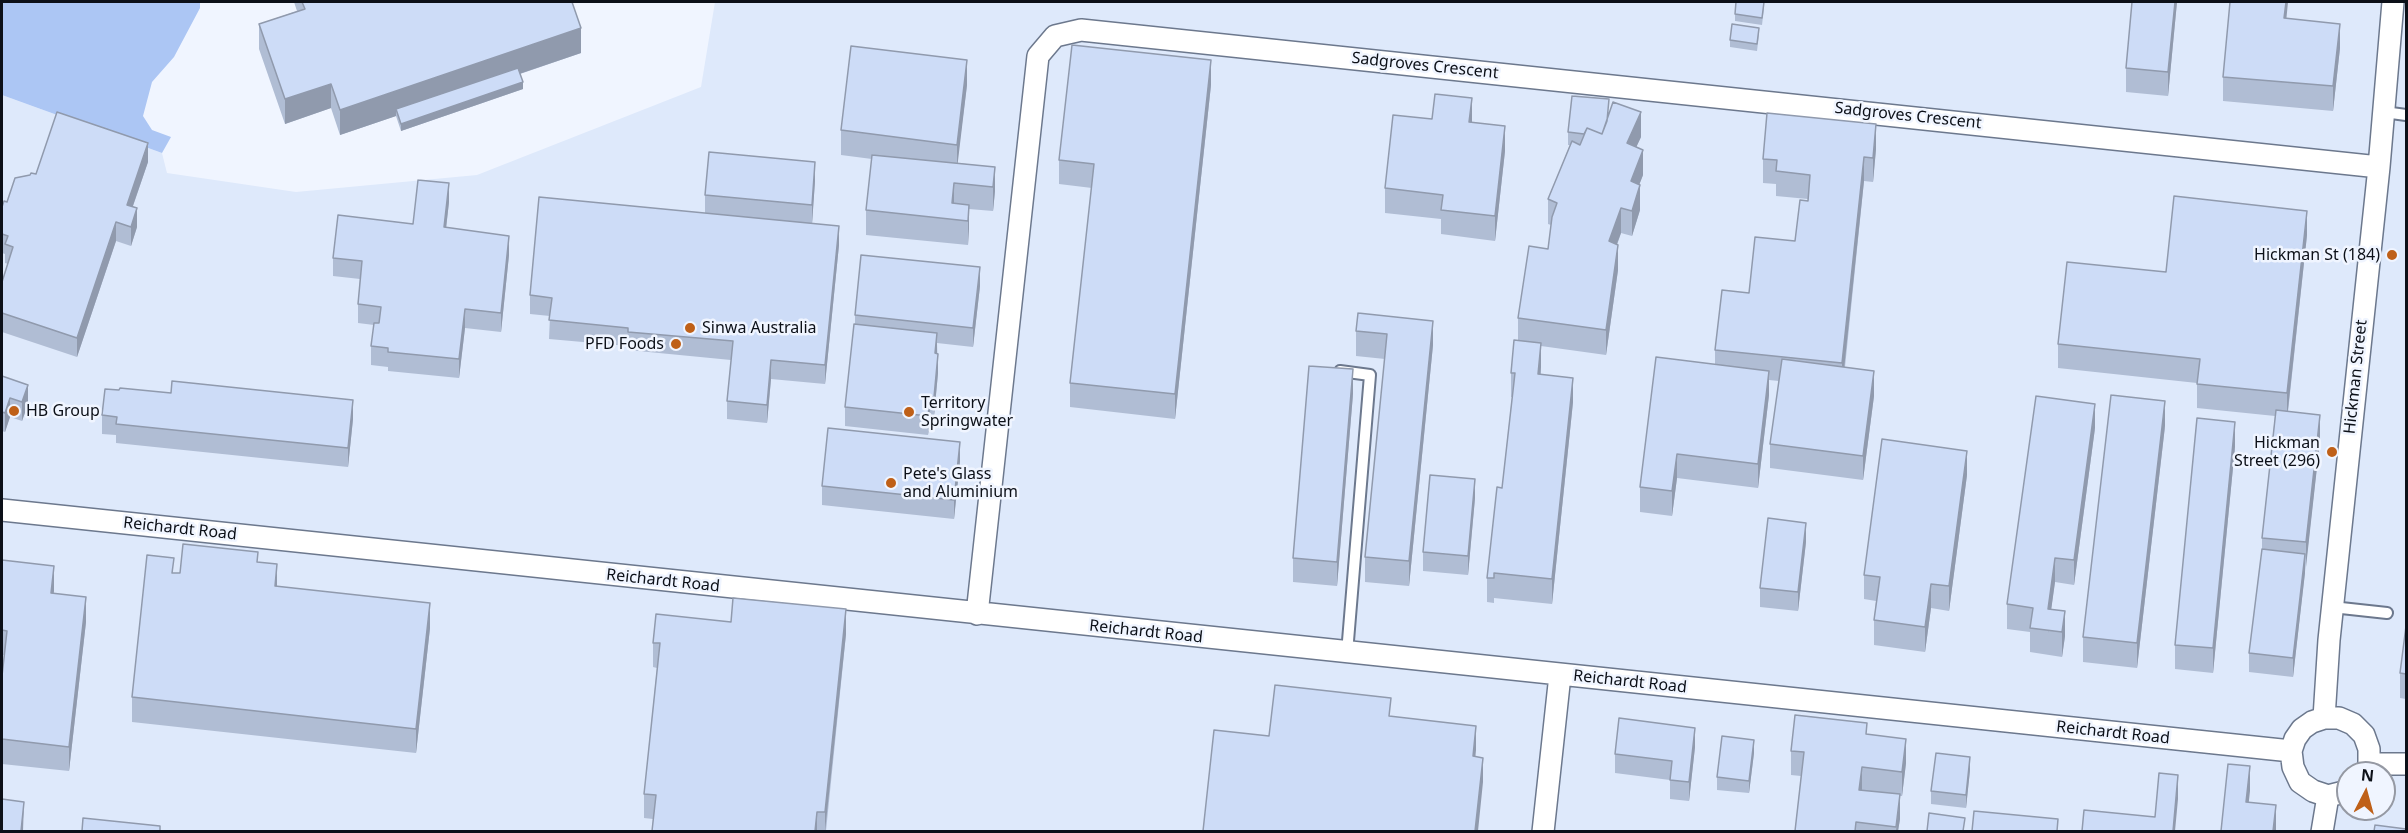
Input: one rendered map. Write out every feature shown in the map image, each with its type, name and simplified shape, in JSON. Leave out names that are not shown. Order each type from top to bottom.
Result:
[{"type":"street","name":"Hickman Street","points":[[2324,718],[2332,608],[2379,167],[2393,2]]},
{"type":"street","name":"Hickman Street","points":[[2391,36],[2399,2]]},
{"type":"street","name":"Sadgroves Crescent","points":[[976,614],[1038,56],[1056,36],[1081,30],[2379,167]]},
{"type":"street","name":"Reichardt Road","points":[[2,510],[2291,751]]},
{"type":"street","points":[[1543,831],[1560,675]]},
{"type":"street","points":[[2336,793],[2313,791],[2300,782],[2293,767],[2291,751],[2302,729],[2324,718],[2339,718],[2353,724],[2364,735],[2369,749],[2368,761]]},
{"type":"street","points":[[2322,831],[2336,798]]},
{"type":"lane","points":[[2384,112],[2406,115]]},
{"type":"lane","points":[[1324,369],[1370,375],[1347,653]]},
{"type":"lane","points":[[2332,608],[2387,613]]},
{"type":"shaded area","points":[[2,2],[200,2],[200,8],[174,57],[152,82],[143,116],[152,130],[171,137],[162,153],[2,95]]},
{"type":"shaded area","points":[[715,2],[2406,2],[2406,831],[2,831],[2,95],[162,153],[167,173],[296,192],[477,175],[701,87]]},
{"type":"building","points":[[302,2],[572,2],[581,28],[340,110],[331,84],[285,99],[259,24],[305,9]]},
{"type":"building","points":[[1736,2],[1764,2],[1762,18],[1735,14]]},
{"type":"building","points":[[2132,2],[2175,2],[2168,72],[2126,68]]},
{"type":"building","points":[[2230,2],[2286,2],[2284,18],[2340,24],[2333,86],[2223,77]]},
{"type":"building","points":[[1732,24],[1759,28],[1757,44],[1730,40]]},
{"type":"building","points":[[1072,45],[1211,60],[1175,394],[1070,383],[1094,164],[1059,160]]},
{"type":"building","points":[[851,46],[967,60],[957,145],[841,130]]},
{"type":"building","points":[[518,68],[523,82],[401,124],[396,109]]},
{"type":"building","points":[[1435,94],[1472,98],[1469,122],[1505,126],[1495,216],[1441,210],[1443,195],[1385,188],[1393,115],[1432,119]]},
{"type":"building","points":[[1572,96],[1609,99],[1607,121],[1602,134],[1587,128],[1584,134],[1568,132]]},
{"type":"building","points":[[1613,102],[1641,112],[1627,143],[1643,150],[1631,181],[1640,185],[1632,211],[1621,208],[1609,241],[1618,245],[1606,330],[1518,318],[1529,246],[1548,249],[1552,217],[1557,203],[1548,199],[1572,141],[1580,145],[1587,128],[1602,134]]},
{"type":"building","points":[[57,112],[148,143],[127,205],[137,208],[131,227],[116,222],[77,338],[2,313],[2,282],[13,247],[5,244],[8,236],[2,234],[2,207],[4,201],[7,202],[15,178],[31,173],[36,174]]},
{"type":"building","points":[[1767,113],[1876,124],[1873,158],[1864,157],[1842,363],[1715,350],[1722,290],[1749,293],[1755,237],[1795,241],[1800,200],[1808,201],[1810,175],[1776,171],[1777,160],[1763,159]]},
{"type":"building","points":[[709,152],[815,162],[812,205],[705,195]]},
{"type":"building","points":[[872,155],[995,167],[993,187],[954,183],[952,203],[969,205],[968,221],[866,210]]},
{"type":"building","points":[[418,180],[449,183],[444,227],[509,236],[501,313],[465,309],[459,359],[388,352],[388,348],[371,346],[374,323],[379,323],[381,307],[358,304],[362,261],[333,258],[338,215],[413,224]]},
{"type":"building","points":[[2174,196],[2307,211],[2287,393],[2197,384],[2200,359],[2058,344],[2067,262],[2166,272]]},
{"type":"building","name":"Sinwa Australia","points":[[539,197],[839,226],[825,365],[771,360],[767,405],[727,401],[733,341],[628,332],[628,328],[549,320],[552,298],[530,295]]},
{"type":"building","points":[[861,255],[980,267],[973,328],[855,315]]},
{"type":"building","points":[[1358,313],[1433,321],[1409,561],[1365,557],[1387,334],[1356,331]]},
{"type":"building","points":[[854,324],[937,333],[935,353],[938,354],[934,397],[930,397],[928,416],[845,407]]},
{"type":"building","points":[[1514,340],[1541,343],[1538,374],[1573,378],[1552,579],[1494,573],[1494,578],[1487,578],[1497,487],[1502,488],[1515,373],[1511,373]]},
{"type":"building","points":[[1656,357],[1769,371],[1758,464],[1677,454],[1672,491],[1640,487]]},
{"type":"building","points":[[1782,359],[1874,371],[1863,456],[1770,444]]},
{"type":"building","points":[[1309,366],[1353,369],[1337,562],[1293,558]]},
{"type":"building","points":[[2,376],[28,385],[22,402],[10,398],[5,413],[2,412]]},
{"type":"building","points":[[172,381],[353,400],[348,448],[116,424],[117,417],[102,415],[105,389],[119,390],[120,388],[171,393]]},
{"type":"building","points":[[2111,395],[2165,401],[2137,643],[2083,637]]},
{"type":"building","points":[[2036,396],[2095,404],[2074,560],[2055,558],[2048,609],[2065,611],[2062,632],[2030,628],[2033,608],[2007,604]]},
{"type":"building","points":[[2276,410],[2320,415],[2306,542],[2262,538]]},
{"type":"building","points":[[2197,418],[2235,422],[2213,648],[2175,645]]},
{"type":"building","name":"Pete's Glass and Aluminium","points":[[828,428],[960,442],[954,500],[822,486]]},
{"type":"building","points":[[1882,439],[1967,451],[1949,586],[1931,584],[1925,627],[1874,620],[1880,577],[1864,575]]},
{"type":"building","points":[[1430,475],[1475,479],[1468,556],[1423,552]]},
{"type":"building","points":[[1768,518],[1806,523],[1798,592],[1760,588]]},
{"type":"building","points":[[183,544],[258,552],[257,562],[277,564],[275,586],[430,603],[416,729],[132,697],[147,555],[174,558],[172,573],[180,573]]},
{"type":"building","points":[[2262,549],[2305,554],[2293,658],[2249,653]]},
{"type":"building","points":[[2,560],[54,566],[51,593],[86,597],[69,747],[2,739],[2,676],[7,631],[2,630]]},
{"type":"building","points":[[733,598],[846,609],[825,812],[817,812],[815,831],[652,831],[656,795],[644,794],[660,643],[653,643],[656,614],[731,622]]},
{"type":"building","points":[[2406,626],[2406,674],[2400,673]]},
{"type":"building","points":[[1275,685],[1391,698],[1389,716],[1476,726],[1473,756],[1483,758],[1475,831],[1203,831],[1214,730],[1269,736]]},
{"type":"building","points":[[1795,715],[1867,723],[1866,734],[1906,739],[1902,772],[1862,767],[1859,790],[1900,794],[1896,827],[1856,822],[1855,831],[1795,831],[1804,752],[1791,751]]},
{"type":"building","points":[[1619,718],[1695,728],[1689,782],[1670,780],[1672,761],[1615,754]]},
{"type":"building","points":[[1722,736],[1754,740],[1749,781],[1717,777]]},
{"type":"building","points":[[1936,753],[1970,757],[1966,795],[1931,791]]},
{"type":"building","points":[[2228,764],[2250,766],[2246,802],[2276,805],[2273,831],[2221,831]]},
{"type":"building","points":[[2159,773],[2178,775],[2173,831],[2082,831],[2084,810],[2155,817]]},
{"type":"building","points":[[2,799],[24,802],[21,831],[2,831]]},
{"type":"building","points":[[1974,811],[2058,819],[2057,831],[1972,831]]},
{"type":"building","points":[[1929,813],[1965,818],[1963,831],[1927,831]]},
{"type":"building","points":[[83,818],[160,826],[160,831],[82,831]]},
{"type":"building","points":[[2375,825],[2406,829],[2406,831],[2374,831]]},
{"type":"place","name":"Hickman St (184)","points":[[2392,255]]},
{"type":"place","name":"Sinwa Australia","points":[[690,328]]},
{"type":"place","name":"PFD Foods","points":[[676,344]]},
{"type":"place","name":"HB Group","points":[[14,411]]},
{"type":"place","name":"Territory Springwater","points":[[909,412]]},
{"type":"place","name":"Hickman Street (296)","points":[[2332,452]]},
{"type":"place","name":"Pete's Glass and Aluminium","points":[[891,483]]}]
